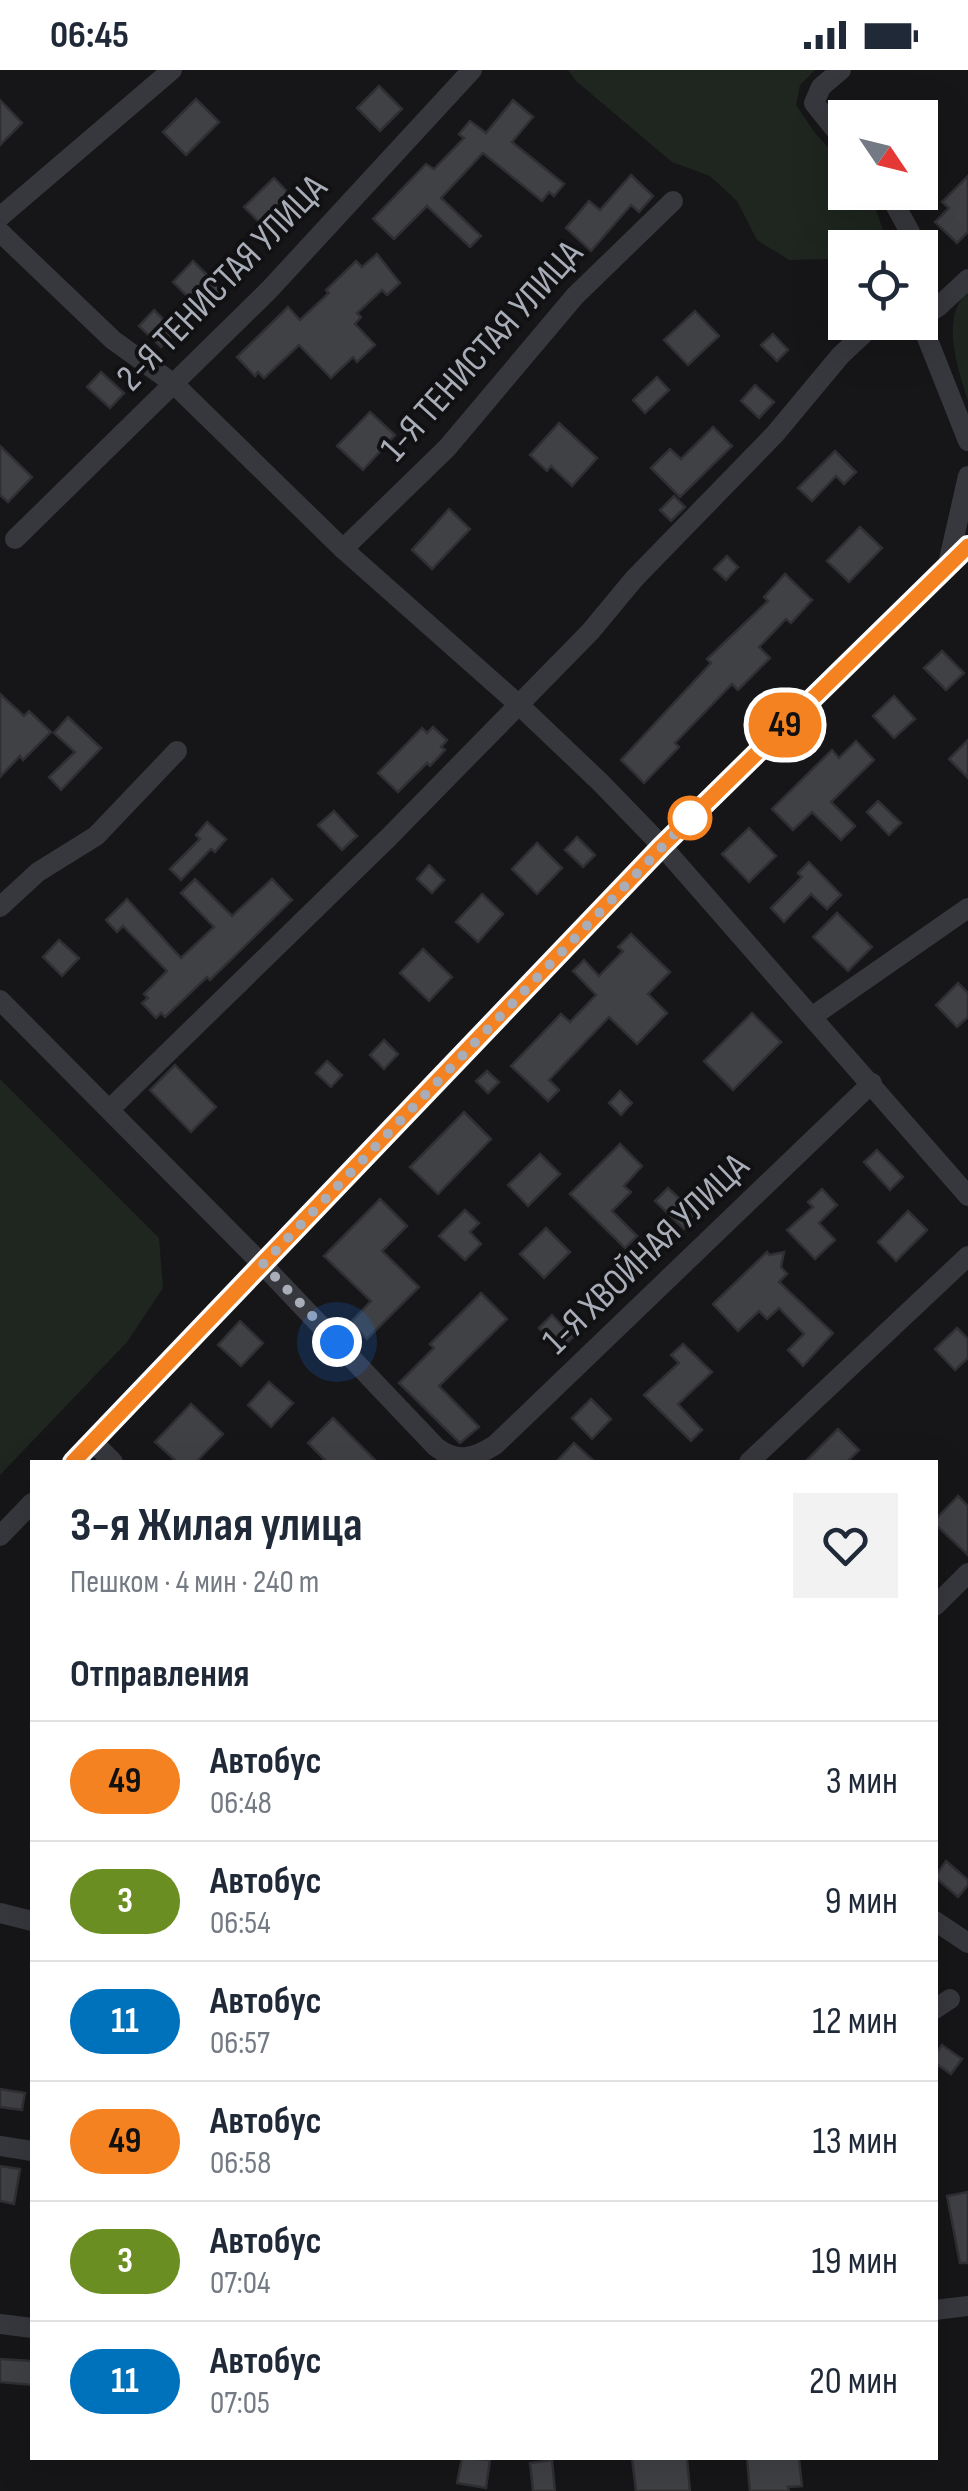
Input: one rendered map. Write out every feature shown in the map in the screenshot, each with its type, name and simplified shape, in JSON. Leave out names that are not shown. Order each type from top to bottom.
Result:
[{"type":"street","points":[[0,217],[172,70]]},
{"type":"street","name":"2-Я ТЕНИСТАЯ УЛИЦА","points":[[15,539],[269,290],[472,70]]},
{"type":"street","points":[[828,121],[814,103],[821,88],[840,70]]},
{"type":"street","name":"1-Я ТЕНИСТАЯ УЛИЦА","points":[[343,550],[480,412],[575,296],[673,200]]},
{"type":"street","points":[[0,232],[113,340],[174,384],[343,550],[518,704],[662,846],[968,1196]]},
{"type":"street","points":[[938,307],[968,279]]},
{"type":"street","points":[[110,1110],[389,838],[590,632],[634,578],[775,434],[857,340]]},
{"type":"street","points":[[928,340],[968,441]]},
{"type":"street","points":[[958,563],[968,476]]},
{"type":"street","points":[[75,1460],[662,846],[958,563],[968,546]]},
{"type":"street","points":[[0,908],[38,872],[96,836],[177,751]]},
{"type":"street","points":[[813,1016],[968,908]]},
{"type":"street","points":[[0,1000],[263,1264]]},
{"type":"street","name":"1-Я ХВОЙНАЯ УЛИЦА","points":[[263,1264],[436,1446],[459,1459],[479,1455],[508,1434],[872,1084]]},
{"type":"street","points":[[751,1460],[968,1256]]},
{"type":"street","points":[[94,1442],[111,1460]]},
{"type":"street","points":[[0,1536],[30,1505]]},
{"type":"street","points":[[938,1603],[968,1574]]},
{"type":"street","points":[[0,1913],[30,1920]]},
{"type":"street","points":[[938,1922],[968,1943]]},
{"type":"street","points":[[0,2146],[30,2151]]},
{"type":"street","points":[[938,2310],[968,2306]]},
{"type":"street","points":[[0,2324],[30,2328]]},
{"type":"shaded area","points":[[568,70],[815,70],[800,85],[796,105],[828,147],[828,210],[876,210],[883,230],[828,230],[828,259],[789,260],[757,240],[737,201],[710,176],[672,162]]},
{"type":"shaded area","points":[[968,292],[968,401],[956,359],[953,329],[954,315]]},
{"type":"shaded area","points":[[0,1079],[159,1238],[163,1288],[127,1342],[0,1475]]},
{"type":"building","points":[[379,86],[402,109],[380,131],[357,108]]},
{"type":"building","points":[[196,99],[219,122],[186,155],[163,132]]},
{"type":"building","points":[[0,100],[22,123],[0,145]]},
{"type":"building","points":[[513,100],[533,117],[512,142],[564,184],[554,196],[549,192],[542,201],[483,153],[441,198],[481,236],[470,247],[427,206],[394,239],[373,219],[426,164],[434,169],[464,138],[459,134],[470,121],[486,133]]},
{"type":"building","points":[[631,175],[653,196],[639,212],[631,205],[591,251],[566,228],[589,201],[600,210]]},
{"type":"building","points":[[968,176],[968,232],[957,243],[935,222],[949,208],[942,202]]},
{"type":"building","points":[[274,178],[303,208],[274,237],[244,207]]},
{"type":"building","points":[[377,254],[400,283],[387,295],[382,290],[357,313],[361,317],[355,324],[375,345],[357,362],[353,357],[331,378],[299,345],[264,378],[258,372],[255,376],[237,357],[288,307],[300,320],[356,261],[362,267]]},
{"type":"building","points":[[193,261],[221,289],[201,310],[173,282]]},
{"type":"building","points":[[154,310],[176,332],[161,347],[139,326]]},
{"type":"building","points":[[695,311],[719,336],[688,365],[664,340]]},
{"type":"building","points":[[773,334],[788,350],[777,361],[761,345]]},
{"type":"building","points":[[101,372],[124,393],[110,408],[87,387]]},
{"type":"building","points":[[657,377],[669,390],[645,413],[633,400]]},
{"type":"building","points":[[755,385],[774,402],[759,418],[741,401]]},
{"type":"building","points":[[370,412],[395,435],[363,470],[337,446]]},
{"type":"building","points":[[559,423],[597,458],[572,486],[551,466],[547,471],[530,455]]},
{"type":"building","points":[[713,427],[732,446],[680,497],[651,468],[670,449],[681,459]]},
{"type":"building","points":[[0,446],[32,477],[8,502],[0,495]]},
{"type":"building","points":[[835,451],[856,472],[844,484],[836,476],[812,501],[798,488]]},
{"type":"building","points":[[674,496],[685,507],[671,521],[660,510]]},
{"type":"building","points":[[449,509],[470,529],[432,569],[412,550]]},
{"type":"building","points":[[860,527],[882,548],[849,582],[827,561]]},
{"type":"building","points":[[727,556],[738,567],[726,580],[714,569]]},
{"type":"building","points":[[785,574],[812,600],[791,623],[786,619],[759,647],[770,658],[738,690],[732,684],[675,743],[679,747],[644,783],[621,760],[711,663],[707,659],[768,601],[764,597]]},
{"type":"building","points":[[942,651],[964,673],[946,690],[924,668]]},
{"type":"building","points":[[0,694],[24,716],[29,711],[51,732],[0,777]]},
{"type":"building","points":[[894,696],[915,719],[894,738],[873,716]]},
{"type":"building","points":[[68,717],[101,748],[61,790],[49,777],[75,752],[54,733]]},
{"type":"building","points":[[433,727],[447,740],[441,747],[445,750],[398,792],[378,773],[422,728],[427,733]]},
{"type":"building","points":[[968,740],[968,778],[949,759]]},
{"type":"building","points":[[856,741],[874,760],[831,802],[855,826],[841,840],[812,812],[793,830],[772,809],[832,750],[839,758]]},
{"type":"building","points":[[878,801],[901,823],[889,835],[867,812]]},
{"type":"building","points":[[334,811],[357,836],[342,850],[318,825]]},
{"type":"building","points":[[207,822],[226,839],[181,880],[170,869],[200,839],[196,835]]},
{"type":"building","points":[[749,828],[776,856],[749,882],[722,854]]},
{"type":"building","points":[[577,837],[595,855],[583,867],[565,850]]},
{"type":"building","points":[[537,843],[562,868],[537,894],[512,869]]},
{"type":"building","points":[[809,862],[841,895],[827,909],[811,894],[784,922],[771,908],[802,877],[798,873]]},
{"type":"building","points":[[429,865],[444,880],[432,893],[417,879]]},
{"type":"building","points":[[195,879],[232,916],[272,879],[292,900],[210,980],[207,977],[165,1017],[161,1013],[156,1018],[142,1003],[148,998],[144,994],[167,971],[123,926],[117,932],[106,920],[127,899],[181,958],[214,927],[181,893]]},
{"type":"building","points":[[482,894],[503,914],[478,942],[456,922]]},
{"type":"building","points":[[837,913],[872,947],[848,971],[813,937]]},
{"type":"building","points":[[631,934],[670,972],[648,994],[667,1013],[637,1044],[609,1017],[549,1080],[559,1090],[548,1101],[511,1066],[561,1014],[570,1022],[596,995],[573,971],[584,960],[599,976],[623,951],[618,947]]},
{"type":"building","points":[[59,940],[79,958],[62,976],[43,957]]},
{"type":"building","points":[[423,949],[452,977],[429,1001],[400,973]]},
{"type":"building","points":[[958,983],[968,993],[968,1017],[957,1027],[936,1005]]},
{"type":"building","points":[[752,1013],[781,1042],[733,1090],[704,1061]]},
{"type":"building","points":[[384,1040],[398,1054],[384,1069],[370,1055]]},
{"type":"building","points":[[327,1061],[342,1075],[331,1087],[316,1073]]},
{"type":"building","points":[[175,1065],[216,1107],[191,1132],[150,1090]]},
{"type":"building","points":[[487,1071],[499,1082],[488,1093],[476,1081]]},
{"type":"building","points":[[620,1091],[632,1103],[621,1115],[609,1103]]},
{"type":"building","points":[[464,1112],[491,1139],[438,1194],[410,1167]]},
{"type":"building","points":[[620,1144],[642,1166],[624,1186],[631,1192],[612,1211],[637,1236],[625,1248],[570,1194]]},
{"type":"building","points":[[877,1150],[903,1177],[890,1190],[864,1162]]},
{"type":"building","points":[[540,1154],[560,1174],[528,1206],[508,1185]]},
{"type":"building","points":[[668,1188],[697,1215],[684,1229],[655,1201]]},
{"type":"building","points":[[822,1189],[837,1205],[819,1223],[835,1240],[815,1259],[787,1230],[813,1207],[808,1202]]},
{"type":"building","points":[[380,1199],[407,1226],[382,1251],[419,1287],[367,1339],[351,1322],[371,1301],[324,1256]]},
{"type":"building","points":[[465,1210],[479,1223],[470,1232],[481,1244],[465,1260],[439,1236]]},
{"type":"building","points":[[908,1211],[927,1230],[896,1261],[878,1242]]},
{"type":"building","points":[[546,1228],[570,1252],[544,1278],[520,1254]]},
{"type":"building","points":[[767,1252],[784,1252],[781,1267],[787,1274],[779,1282],[833,1333],[803,1366],[788,1350],[804,1334],[779,1308],[767,1319],[759,1311],[738,1331],[713,1304]]},
{"type":"building","points":[[481,1293],[507,1319],[439,1386],[479,1427],[460,1443],[399,1383],[434,1348],[430,1344]]},
{"type":"building","points":[[552,1315],[573,1337],[560,1350],[539,1328]]},
{"type":"building","points":[[240,1321],[263,1343],[241,1366],[218,1345]]},
{"type":"building","points":[[957,1328],[968,1339],[968,1358],[955,1370],[935,1349]]},
{"type":"building","points":[[683,1344],[712,1372],[678,1404],[702,1430],[691,1441],[644,1395],[679,1363],[671,1355]]},
{"type":"building","points":[[269,1382],[293,1403],[271,1427],[248,1405]]},
{"type":"building","points":[[591,1399],[611,1419],[592,1439],[572,1418]]},
{"type":"building","points":[[191,1404],[223,1434],[198,1460],[175,1460],[155,1442]]},
{"type":"building","points":[[333,1418],[375,1460],[325,1460],[308,1443]]},
{"type":"building","points":[[838,1429],[859,1450],[849,1460],[807,1460]]},
{"type":"building","points":[[574,1443],[593,1460],[558,1460]]},
{"type":"building","points":[[958,1496],[968,1506],[968,1555],[938,1527],[938,1517]]},
{"type":"building","points":[[946,1861],[968,1880],[968,1885],[958,1897],[938,1880]]},
{"type":"building","points":[[942,2045],[962,2059],[951,2074],[938,2065]]},
{"type":"building","points":[[0,2089],[25,2093],[22,2110],[0,2107]]},
{"type":"building","points":[[0,2166],[20,2169],[14,2204],[0,2201]]},
{"type":"building","points":[[968,2192],[968,2263],[960,2263],[947,2196]]},
{"type":"building","points":[[0,2359],[30,2361],[30,2385],[0,2382]]},
{"type":"building","points":[[462,2460],[490,2460],[486,2488],[457,2483]]},
{"type":"building","points":[[552,2460],[555,2491],[533,2491],[530,2463]]},
{"type":"building","points":[[632,2460],[687,2460],[690,2491],[636,2491]]},
{"type":"building","points":[[747,2460],[799,2460],[802,2486],[788,2487],[789,2491],[750,2491]]},
{"type":"bus line","name":"49","points":[[75,1460],[662,846],[968,546]]},
{"type":"route","points":[[337,1342],[263,1264],[690,818]]}]
